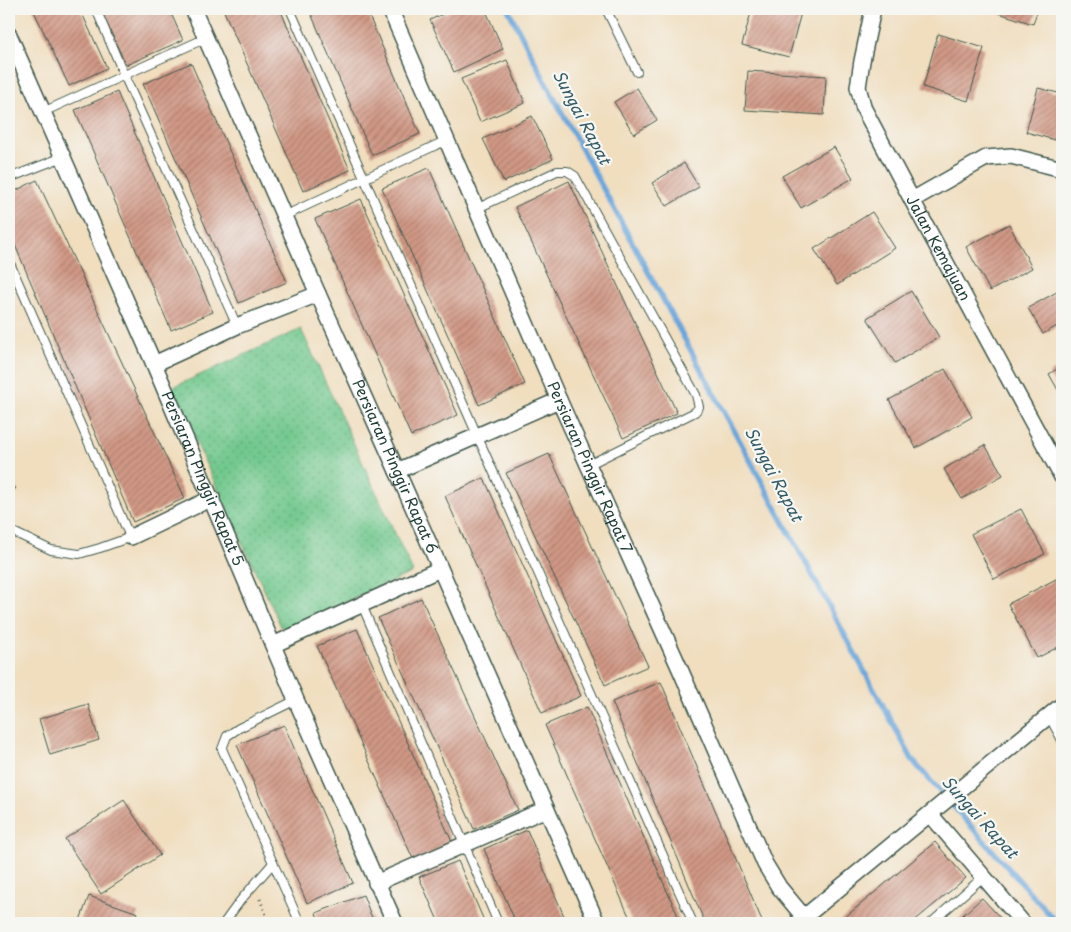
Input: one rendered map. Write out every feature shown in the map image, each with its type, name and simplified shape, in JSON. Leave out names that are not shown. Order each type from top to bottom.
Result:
[{"type":"street","name":"Persiaran Pinggir Rapat 6","points":[[193,9],[597,923]]},
{"type":"street","name":"Persiaran Pinggir Rapat 7","points":[[390,9],[558,400],[684,678],[765,864],[801,920]]},
{"type":"street","name":"Jalan Kemajuan","points":[[873,9],[858,87],[864,109],[1062,477]]},
{"type":"street","name":"Persiaran Pinggir Rapat 5","points":[[9,35],[154,364],[296,700],[394,923]]},
{"type":"street","points":[[912,200],[986,158],[1011,156],[1062,169]]},
{"type":"street","points":[[154,364],[237,326],[318,294]]},
{"type":"street","points":[[397,471],[558,400]]},
{"type":"street","points":[[131,536],[212,498]]},
{"type":"street","points":[[273,645],[440,569]]},
{"type":"street","points":[[801,920],[1062,705]]},
{"type":"street","points":[[376,883],[546,809]]},
{"type":"street","points":[[934,811],[983,877],[1023,923]]},
{"type":"lane","points":[[96,9],[237,326]]},
{"type":"lane","points":[[290,9],[476,435],[693,923]]},
{"type":"lane","points":[[606,9],[637,72]]},
{"type":"lane","points":[[43,112],[206,38]]},
{"type":"lane","points":[[284,216],[446,140]]},
{"type":"lane","points":[[9,178],[63,157]]},
{"type":"lane","points":[[476,209],[557,171],[567,171],[575,176],[696,395],[698,407],[695,412],[588,465]]},
{"type":"lane","points":[[9,262],[131,536],[79,554],[51,550],[9,530]]},
{"type":"lane","points":[[362,605],[498,923]]},
{"type":"lane","points":[[296,700],[239,728],[227,736],[222,749],[300,923]]},
{"type":"lane","points":[[1049,716],[1062,740]]},
{"type":"lane","points":[[224,923],[273,862]]},
{"type":"lane","points":[[930,923],[983,877]]},
{"type":"path","points":[[254,884],[269,923]]},
{"type":"green space","points":[[301,329],[413,572],[283,631],[171,388]]},
{"type":"building","points":[[33,9],[80,9],[107,68],[69,86]]},
{"type":"building","points":[[100,9],[169,9],[183,40],[126,65]]},
{"type":"building","points":[[223,9],[280,9],[350,170],[303,191]]},
{"type":"building","points":[[309,9],[366,9],[420,134],[372,155]]},
{"type":"building","points":[[453,9],[485,9],[503,49],[454,72],[430,20]]},
{"type":"building","points":[[752,9],[802,9],[789,57],[742,45]]},
{"type":"building","points":[[986,9],[1038,9],[1033,24]]},
{"type":"building","points":[[938,34],[984,48],[968,101],[923,87]]},
{"type":"building","points":[[507,60],[525,103],[480,122],[461,79]]},
{"type":"building","points":[[191,63],[287,282],[239,303],[143,84]]},
{"type":"building","points":[[748,71],[826,76],[824,115],[745,110]]},
{"type":"building","points":[[637,88],[657,120],[634,134],[614,102]]},
{"type":"building","points":[[1038,88],[1062,94],[1062,142],[1026,132]]},
{"type":"building","points":[[117,92],[213,312],[171,330],[75,110]]},
{"type":"building","points":[[532,116],[553,159],[504,182],[483,139]]},
{"type":"building","points":[[834,147],[853,178],[801,208],[782,176]]},
{"type":"building","points":[[684,163],[699,187],[667,206],[652,183]]},
{"type":"building","points":[[429,168],[525,384],[479,405],[382,188]]},
{"type":"building","points":[[37,180],[185,498],[133,522],[9,231],[9,194]]},
{"type":"building","points":[[569,181],[677,413],[623,438],[515,207]]},
{"type":"building","points":[[361,199],[458,415],[411,436],[315,219]]},
{"type":"building","points":[[872,212],[895,248],[837,285],[814,249]]},
{"type":"building","points":[[1009,224],[1032,268],[990,291],[966,247]]},
{"type":"building","points":[[1062,289],[1062,323],[1043,334],[1028,308]]},
{"type":"building","points":[[911,291],[939,337],[895,363],[867,318]]},
{"type":"building","points":[[1062,366],[1062,397],[1049,374]]},
{"type":"building","points":[[945,369],[972,417],[916,448],[889,400]]},
{"type":"building","points":[[985,445],[1003,475],[962,499],[944,469]]},
{"type":"building","points":[[549,454],[648,666],[605,685],[506,473]]},
{"type":"building","points":[[484,478],[581,696],[542,713],[445,496]]},
{"type":"building","points":[[9,482],[16,488],[9,496]]},
{"type":"building","points":[[1021,509],[1045,554],[994,579],[971,534]]},
{"type":"building","points":[[1058,578],[1062,586],[1062,645],[1037,658],[1008,604]]},
{"type":"building","points":[[421,598],[518,810],[474,829],[378,618]]},
{"type":"building","points":[[357,629],[453,844],[414,861],[317,646]]},
{"type":"building","points":[[661,682],[763,923],[705,923],[612,702]]},
{"type":"building","points":[[88,704],[99,740],[50,755],[39,719]]},
{"type":"building","points":[[587,707],[681,923],[632,923],[545,725]]},
{"type":"building","points":[[284,725],[353,883],[307,903],[237,745]]},
{"type":"building","points":[[124,800],[160,855],[101,894],[65,839]]},
{"type":"building","points":[[527,830],[567,923],[516,923],[484,849]]},
{"type":"building","points":[[935,842],[966,878],[912,923],[838,923]]},
{"type":"building","points":[[458,861],[485,923],[439,923],[419,877]]},
{"type":"building","points":[[363,895],[374,923],[320,923],[316,913]]},
{"type":"building","points":[[89,896],[138,913],[135,923],[79,923]]},
{"type":"building","points":[[982,898],[1005,923],[954,923]]},
{"type":"waterway","name":"Sungai Rapat","points":[[508,9],[546,83],[913,761],[1057,923]]}]
